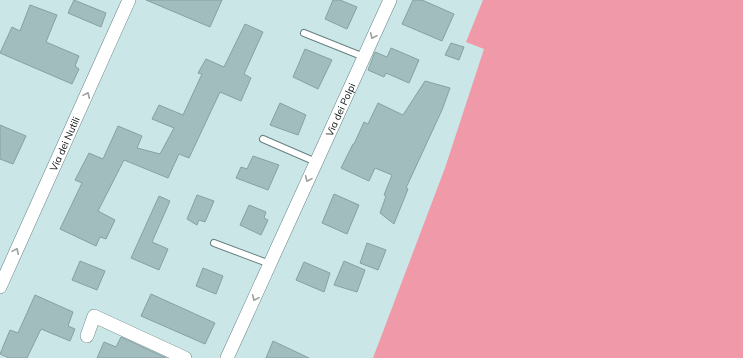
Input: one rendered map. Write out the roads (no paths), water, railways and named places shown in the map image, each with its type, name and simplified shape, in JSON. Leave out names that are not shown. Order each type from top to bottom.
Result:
[{"type":"street","name":"Via dei Nutili","points":[[0,287],[129,0]]},
{"type":"street","name":"Via dei Polpi","points":[[227,358],[390,0]]},
{"type":"street","points":[[87,336],[94,316],[185,358]]},
{"type":"lane","points":[[304,33],[364,57]]},
{"type":"lane","points":[[263,139],[316,162]]},
{"type":"lane","points":[[214,242],[270,264]]}]
